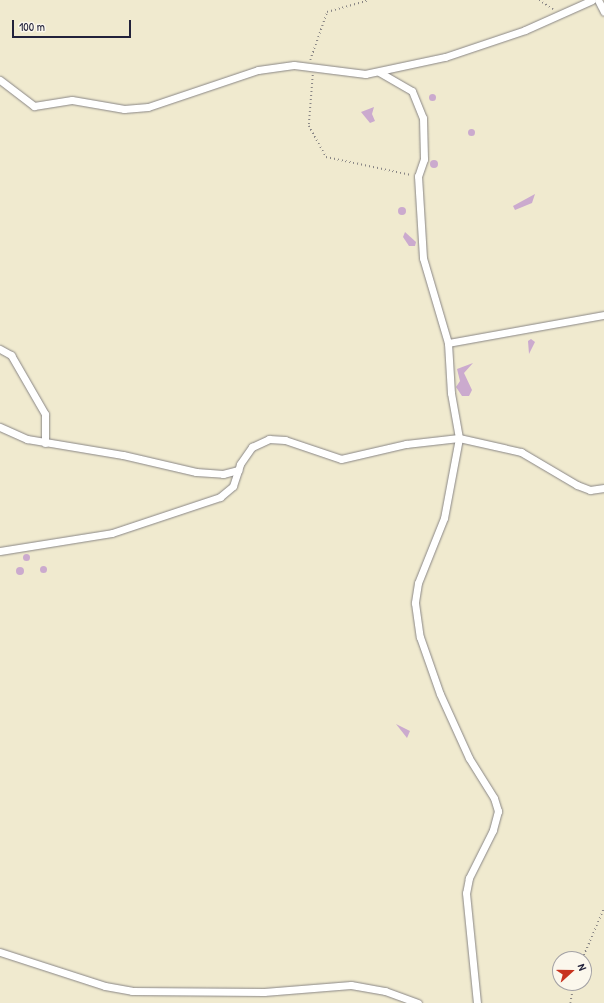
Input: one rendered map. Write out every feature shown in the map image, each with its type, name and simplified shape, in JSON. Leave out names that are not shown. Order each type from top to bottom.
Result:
[{"type":"street","points":[[0,80],[34,106],[72,100],[124,109],[174,100],[258,70],[311,67],[358,74],[379,72],[468,51],[525,30],[560,13],[592,0]]},
{"type":"street","points":[[598,0],[604,12]]},
{"type":"street","points":[[379,72],[400,82],[418,103],[425,138],[418,176],[424,258],[448,343],[451,393],[459,438],[444,518],[418,583],[415,603],[420,637],[440,694],[458,738],[484,778],[498,811],[493,830],[469,878],[466,893],[477,1003]]},
{"type":"street","points":[[448,343],[604,316]]},
{"type":"street","points":[[0,349],[11,355],[45,414],[45,443]]},
{"type":"street","points":[[0,427],[45,443],[123,455],[196,472],[223,474],[238,470]]},
{"type":"street","points":[[0,551],[112,533],[220,497],[233,486],[238,470],[252,447],[269,439],[285,440],[341,459],[406,444],[459,438],[521,452],[590,490],[604,488]]},
{"type":"street","points":[[0,952],[105,986],[132,991],[264,992],[351,986],[418,1003]]},
{"type":"path","points":[[369,0],[327,12],[317,32],[311,67],[309,126],[326,157],[418,176]]},
{"type":"path","points":[[539,0],[560,13]]},
{"type":"path","points":[[585,951],[604,908]]},
{"type":"path","points":[[570,1003],[572,991]]},
{"type":"building","points":[[432,93],[435,94],[435,100],[432,101],[429,100],[428,97],[429,94]]},
{"type":"building","points":[[374,107],[372,114],[375,121],[370,123],[361,112]]},
{"type":"building","points":[[471,129],[474,132],[471,135],[468,132]]},
{"type":"building","points":[[432,160],[436,160],[438,164],[436,168],[432,168],[430,166],[430,162]]},
{"type":"building","points":[[535,194],[532,203],[515,210],[513,206]]},
{"type":"building","points":[[402,207],[405,208],[405,214],[402,215],[399,214],[398,211],[399,208]]},
{"type":"building","points":[[405,232],[416,242],[415,246],[409,246],[403,237]]},
{"type":"building","points":[[531,339],[535,342],[529,354],[528,341]]},
{"type":"building","points":[[473,363],[464,373],[472,390],[469,396],[462,396],[456,387],[460,381],[457,369]]},
{"type":"building","points":[[26,553],[29,554],[29,560],[26,561],[23,560],[22,557],[23,554]]},
{"type":"building","points":[[43,566],[46,569],[43,572],[40,569]]},
{"type":"building","points":[[18,567],[22,567],[24,571],[22,575],[18,575],[16,573],[16,569]]},
{"type":"building","points":[[396,724],[410,731],[407,738]]}]
